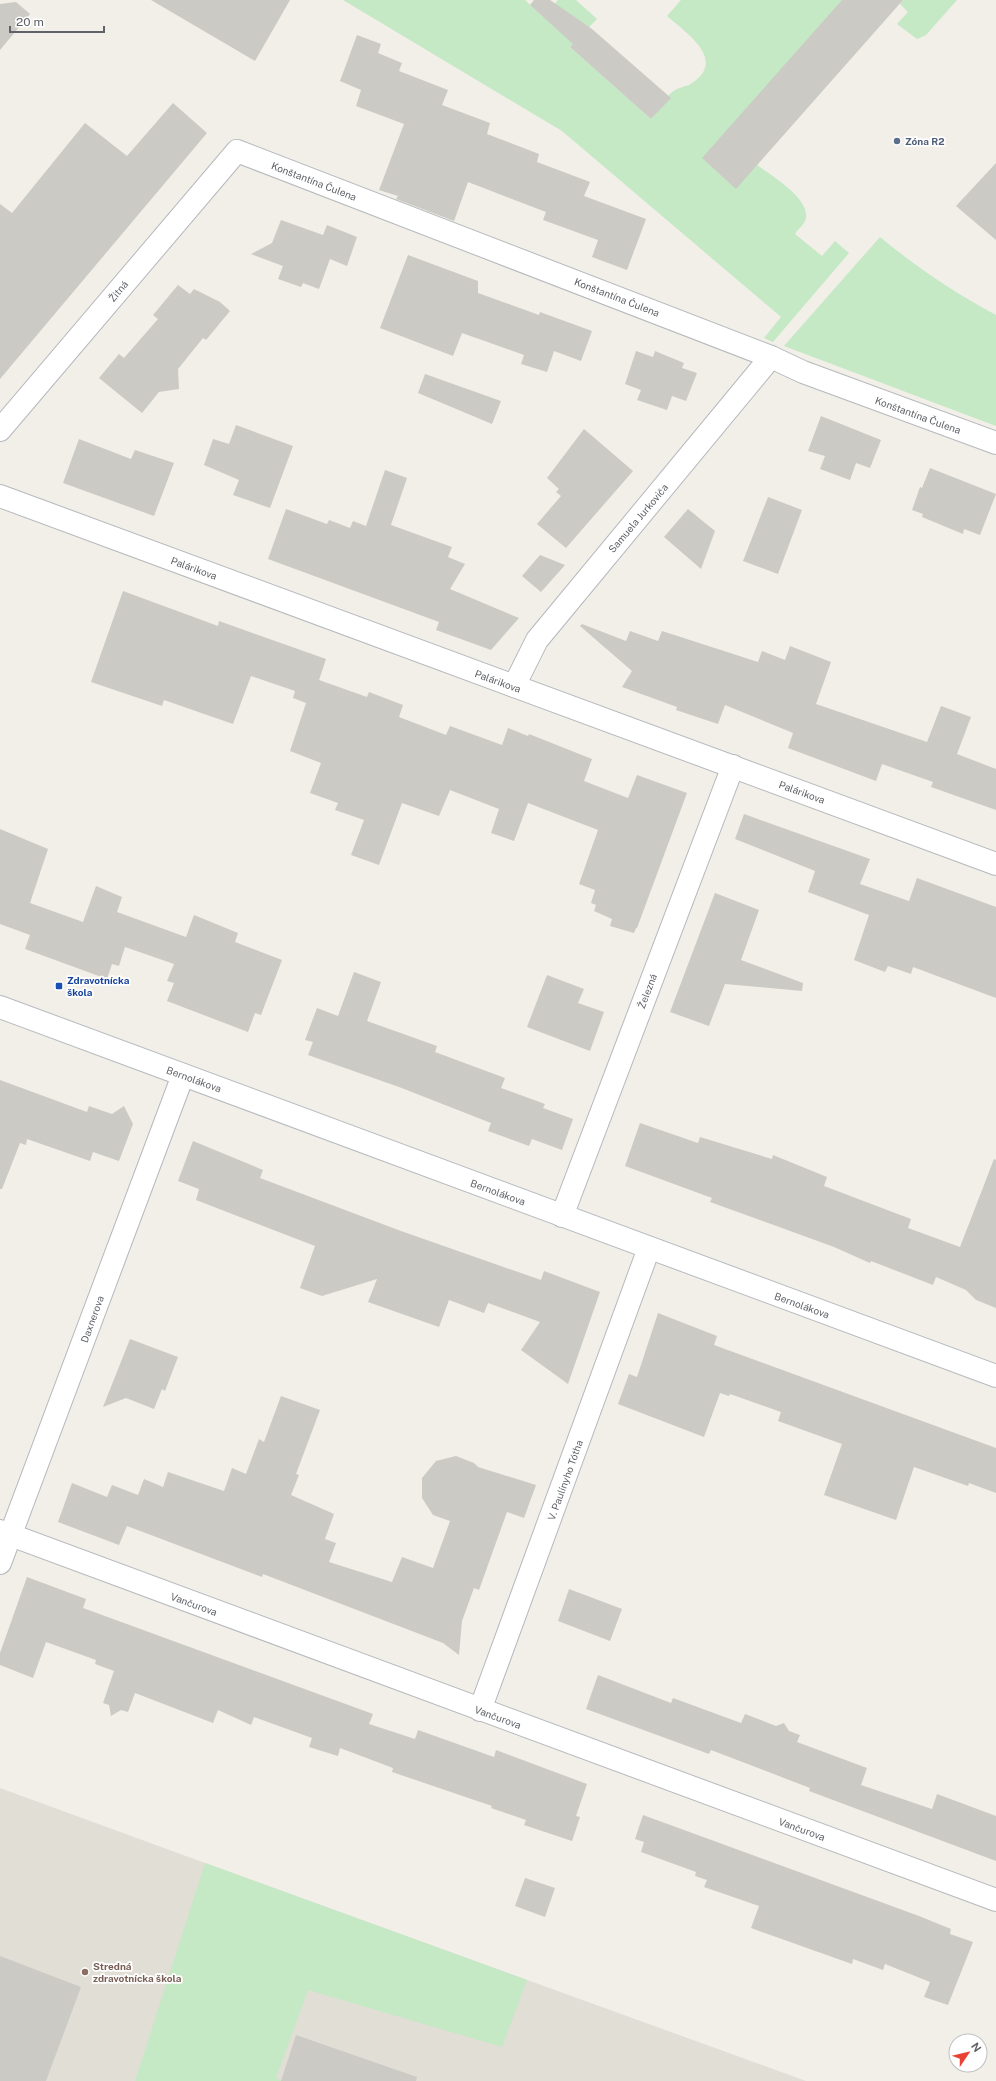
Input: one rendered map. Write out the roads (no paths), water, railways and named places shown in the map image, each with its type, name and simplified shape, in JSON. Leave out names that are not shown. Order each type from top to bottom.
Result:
[{"type":"street","name":"Konštantína Čulena","points":[[237,151],[772,357],[803,372],[996,444]]},
{"type":"street","name":"Žitná","points":[[0,430],[237,151]]},
{"type":"street","name":"Samuela Jurkoviča","points":[[514,686],[536,640],[772,357]]},
{"type":"street","name":"Palárikova","points":[[0,496],[996,864]]},
{"type":"street","name":"Železná","points":[[562,1216],[733,766]]},
{"type":"street","name":"Bernolákova","points":[[0,1007],[996,1376]]},
{"type":"street","name":"Daxnerova","points":[[0,1562],[5,1533],[183,1075]]},
{"type":"street","name":"V. Paulínyho Tótha","points":[[480,1710],[649,1248]]},
{"type":"street","name":"Vančurova","points":[[5,1533],[996,1900]]},
{"type":"place","name":"Zóna R2","points":[[897,141]]},
{"type":"place","name":"Zdravotnícka škola","points":[[59,986]]},
{"type":"place","name":"Stredná zdravotnícka škola","points":[[85,1972]]}]
